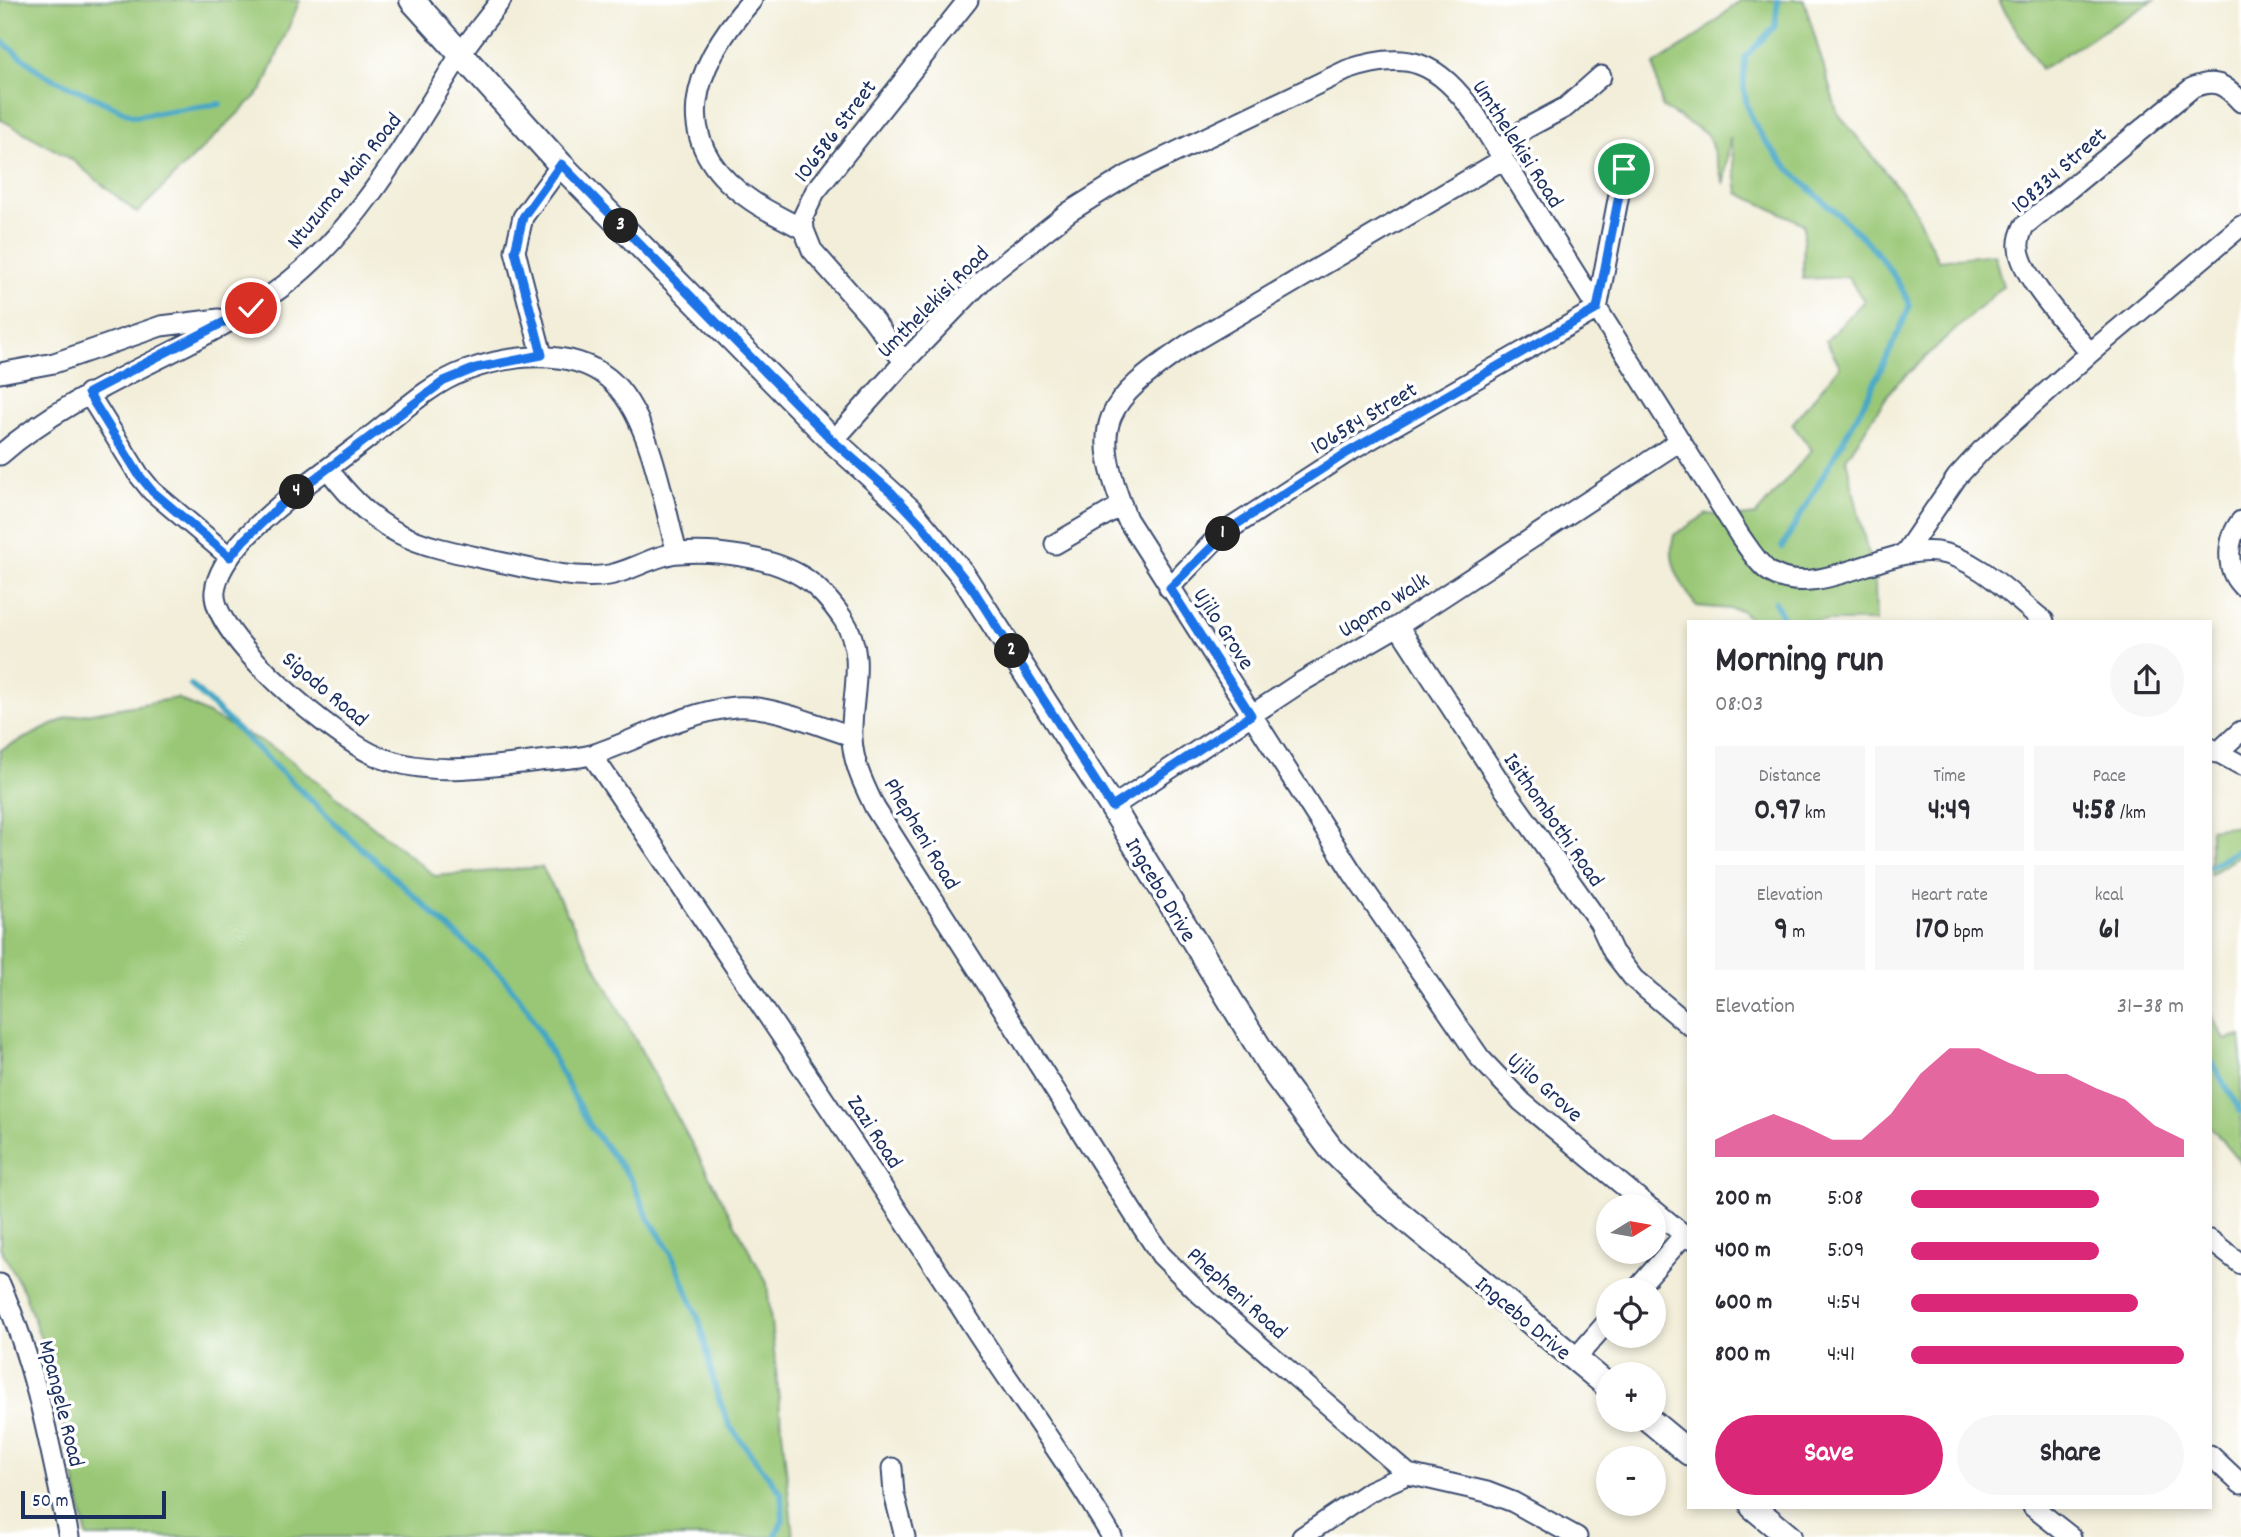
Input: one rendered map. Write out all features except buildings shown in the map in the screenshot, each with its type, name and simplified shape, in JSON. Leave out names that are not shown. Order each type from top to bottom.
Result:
[{"type":"main road","name":"Ingcebo Drive","points":[[412,0],[561,164],[833,441],[909,510],[962,574],[1112,807],[1276,1075],[1311,1126],[1384,1200],[1596,1376]]},
{"type":"main road","points":[[1664,1432],[1687,1451]]},
{"type":"main road","points":[[1755,1509],[1790,1537]]},
{"type":"street","name":"Ntuzuma Main Road","points":[[0,455],[36,426],[88,393],[266,299],[324,249],[418,127],[460,54],[501,0]]},
{"type":"street","points":[[752,0],[706,62],[695,98],[698,126],[711,160],[729,181],[752,201],[804,230],[812,250],[871,317],[904,362]]},
{"type":"street","name":"106586 Street","points":[[804,230],[803,217],[815,192],[968,0]]},
{"type":"street","name":"Umthelekisi Road","points":[[833,441],[984,279],[1069,212],[1106,187],[1347,70],[1390,59],[1408,59],[1426,66],[1458,91],[1680,441],[1754,555],[1766,569],[1779,576],[1805,582],[1905,553],[1934,552],[1967,562],[2043,620]]},
{"type":"street","points":[[1502,160],[1504,146],[1525,129],[1566,107],[1601,76]]},
{"type":"street","name":"108334 Street","points":[[2090,353],[2034,282],[2023,262],[2019,248],[2024,226],[2192,88],[2209,82],[2222,83],[2241,102]]},
{"type":"street","name":"Ujilo Grove","points":[[1502,160],[1187,345],[1135,383],[1115,405],[1105,442],[1107,460],[1122,505],[1170,588],[1352,872],[1480,1058],[1521,1102],[1633,1194]]},
{"type":"street","points":[[542,355],[515,251],[523,217],[561,164]]},
{"type":"street","points":[[1597,309],[1624,169]]},
{"type":"street","points":[[1905,553],[1957,477],[1981,451],[2090,353],[2241,226]]},
{"type":"street","name":"106584 Street","points":[[1170,588],[1231,528],[1345,454],[1597,309]]},
{"type":"street","points":[[0,373],[54,363],[161,326],[233,317]]},
{"type":"street","name":"Sigodo Road","points":[[677,553],[645,437],[629,402],[607,378],[590,368],[542,355],[476,368],[453,376],[263,520],[230,557],[215,590],[218,612],[238,644],[332,730],[363,750],[405,764],[457,771],[592,755],[670,723],[735,707],[764,710],[852,736]]},
{"type":"street","points":[[88,393],[134,468],[152,491],[230,557]]},
{"type":"street","name":"Uqomo Walk","points":[[1112,807],[1251,715],[1398,626],[1680,441]]},
{"type":"street","name":"Phepheni Road","points":[[328,469],[357,506],[368,514],[400,535],[443,552],[579,575],[608,575],[677,553],[726,556],[765,563],[800,575],[816,587],[831,603],[852,636],[857,687],[852,736],[855,761],[875,808],[1085,1141],[1161,1255],[1239,1328],[1408,1474]]},
{"type":"street","points":[[1055,544],[1122,505]]},
{"type":"street","points":[[2241,522],[2235,532],[2230,556],[2232,573],[2241,585]]},
{"type":"street","name":"Isithombothi Road","points":[[1398,626],[1526,822],[1599,922],[1613,951],[1634,979],[1686,1017]]},
{"type":"street","points":[[2241,731],[2214,751],[2241,765]]},
{"type":"street","name":"Zazi Road","points":[[592,755],[838,1117],[1005,1375],[1080,1483],[1112,1537]]},
{"type":"street","points":[[1647,1278],[1686,1237],[1666,1220]]},
{"type":"street","points":[[2212,1242],[2241,1265]]},
{"type":"street","name":"Mpangele Road","points":[[1,1290],[20,1332],[38,1394],[69,1537]]},
{"type":"street","points":[[1575,1359],[1596,1335]]},
{"type":"street","points":[[2212,1457],[2241,1484]]},
{"type":"street","points":[[892,1468],[894,1494],[905,1537]]},
{"type":"street","points":[[1302,1537],[1370,1492],[1408,1474],[1487,1492],[1513,1502],[1577,1537]]},
{"type":"street","points":[[2036,1509],[2071,1537]]},
{"type":"green space","points":[[0,0],[300,0],[263,89],[137,213],[71,159],[0,119]]},
{"type":"green space","points":[[1741,0],[1804,0],[1837,112],[1912,205],[1938,260],[1994,254],[2003,286],[1893,387],[1846,459],[1875,584],[1876,620],[1751,620],[1741,610],[1696,606],[1673,564],[1674,535],[1707,514],[1740,517],[1756,515],[1812,450],[1792,424],[1840,366],[1826,341],[1864,301],[1848,277],[1803,279],[1804,224],[1738,193],[1730,137],[1724,184],[1708,135],[1662,107],[1654,65],[1695,38]]},
{"type":"green space","points":[[1998,0],[2154,0],[2041,69]]},
{"type":"green space","points":[[177,698],[279,751],[435,876],[542,867],[767,1283],[793,1537],[87,1537],[49,1362],[24,1292],[0,1247],[0,750],[69,717]]},
{"type":"green space","points":[[2241,825],[2241,854],[2212,874],[2212,829]]},
{"type":"green space","points":[[2212,1016],[2225,1040],[2241,1036],[2241,1163],[2212,1128]]},
{"type":"waterway","points":[[1778,0],[1775,26],[1745,57],[1744,89],[1749,112],[1775,154],[1881,257],[1910,305],[1882,368],[1782,547]]},
{"type":"waterway","points":[[0,40],[43,74],[134,116],[220,104]]},
{"type":"waterway","points":[[1775,602],[1784,620]]},
{"type":"waterway","points":[[191,685],[344,832],[503,977],[527,1008],[589,1125],[631,1179],[648,1217],[672,1254],[700,1323],[716,1391],[729,1425],[781,1493],[783,1520],[775,1537]]},
{"type":"waterway","points":[[2212,866],[2241,848]]},
{"type":"waterway","points":[[2212,1063],[2241,1112]]},
{"type":"route","points":[[251,308],[88,393],[139,475],[152,491],[230,557],[263,520],[286,500],[444,381],[464,371],[542,355],[515,251],[523,217],[534,198],[561,164],[833,441],[892,493],[921,524],[974,591],[1112,807],[1251,715],[1170,588],[1213,542],[1231,528],[1345,454],[1597,309],[1624,169]]}]
